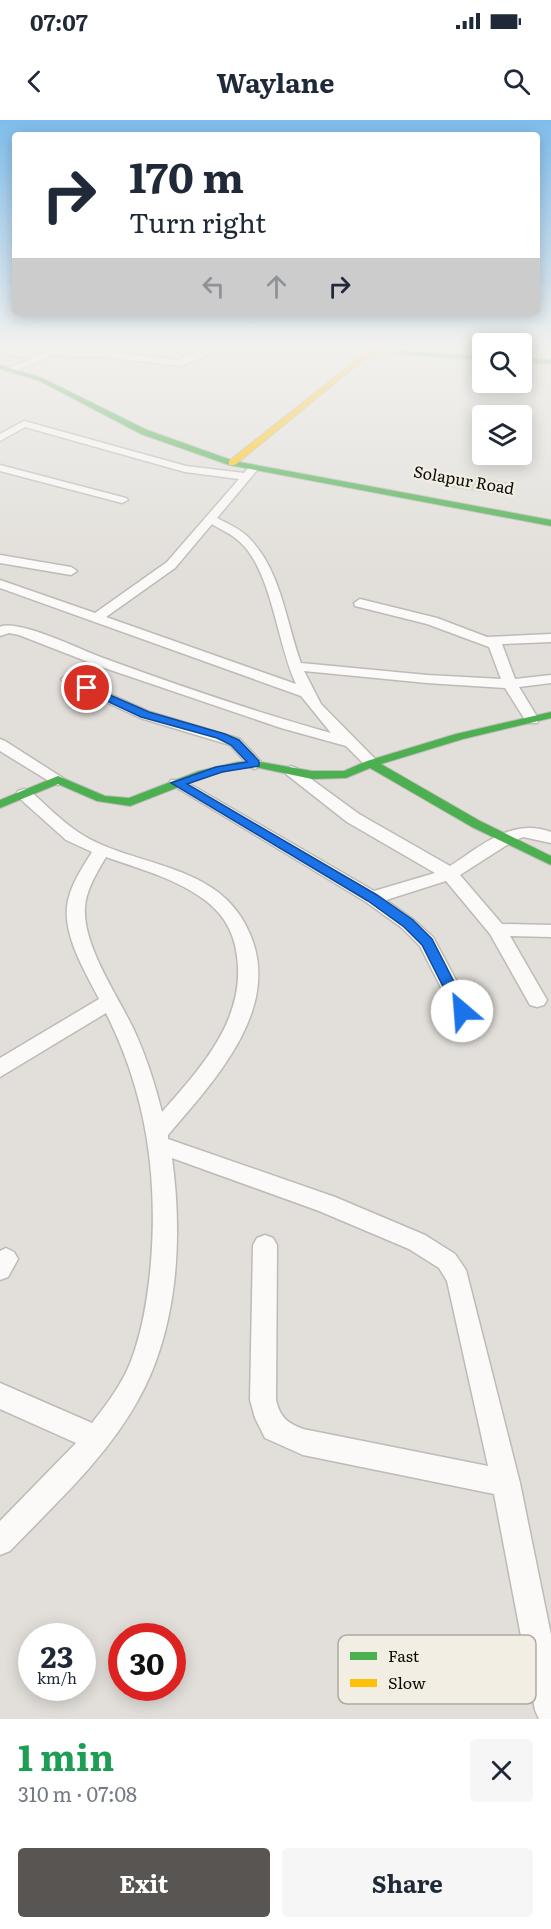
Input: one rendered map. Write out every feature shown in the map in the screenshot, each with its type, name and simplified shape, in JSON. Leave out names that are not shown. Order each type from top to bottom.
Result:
[{"type":"street","name":"Solapur Road","points":[[124,422],[144,432],[195,449],[237,459],[551,513]]},
{"type":"street","points":[[237,459],[283,422]]},
{"type":"street","points":[[0,438],[24,424],[185,469],[250,472]]},
{"type":"street","name":"Solapur Road","points":[[237,459],[250,472],[288,475],[551,523]]},
{"type":"street","points":[[0,468],[122,500]]},
{"type":"street","points":[[97,618],[164,571],[250,472]]},
{"type":"street","points":[[211,519],[244,539],[254,551],[282,618],[295,666],[306,693],[317,711],[371,763],[504,839],[551,861]]},
{"type":"street","points":[[0,559],[25,566],[71,571]]},
{"type":"street","points":[[0,584],[306,693]]},
{"type":"street","points":[[360,603],[432,621],[486,641],[498,648],[510,684],[532,720]]},
{"type":"street","points":[[0,632],[7,629],[22,631],[100,662],[286,725],[351,743]]},
{"type":"street","points":[[486,641],[551,638]]},
{"type":"street","points":[[295,666],[343,673],[510,684],[551,679]]},
{"type":"street","points":[[68,679],[145,715],[235,742],[255,764]]},
{"type":"street","points":[[0,744],[58,780],[105,801],[118,803],[130,802],[203,774],[238,765],[255,764],[312,775],[346,774],[371,763],[460,736],[551,715]]},
{"type":"street","points":[[291,771],[353,818],[450,874],[497,930],[537,1000]]},
{"type":"street","points":[[0,804],[58,780]]},
{"type":"street","points":[[177,783],[372,898],[408,924],[427,942],[462,1011]]},
{"type":"street","points":[[24,794],[72,836],[100,850],[198,887],[225,907],[241,930],[250,961],[245,1005],[231,1036],[208,1072],[157,1139]]},
{"type":"street","points":[[372,898],[450,874],[504,839],[521,832],[541,834],[551,838]]},
{"type":"street","points":[[0,1541],[96,1438],[128,1394],[149,1349],[161,1293],[166,1198],[148,1094],[124,1031],[79,929],[76,910],[81,888],[100,850]]},
{"type":"street","points":[[497,930],[551,931]]},
{"type":"street","points":[[0,1070],[19,1055],[110,1002]]},
{"type":"street","points":[[157,1139],[327,1204],[417,1242],[447,1261],[458,1278],[506,1483],[551,1710]]},
{"type":"street","points":[[265,1245],[263,1400],[268,1422],[280,1433],[303,1442],[506,1483]]},
{"type":"street","points":[[0,1396],[96,1438]]},
{"type":"green space","points":[[456,475],[514,483],[507,496],[448,487]]},
{"type":"traffic: fast","points":[[124,422],[144,432],[232,463],[551,523]]},
{"type":"traffic: fast","points":[[0,804],[58,780],[102,799],[130,802],[203,773],[238,765],[255,764],[312,775],[346,774],[371,763],[460,736],[551,715]]},
{"type":"traffic: fast","points":[[371,763],[476,824],[551,861]]},
{"type":"traffic: slow","points":[[232,463],[283,422]]},
{"type":"route","points":[[87,688],[145,715],[235,742],[255,764],[220,769],[177,783],[372,898],[408,924],[427,942],[462,1011]]}]
